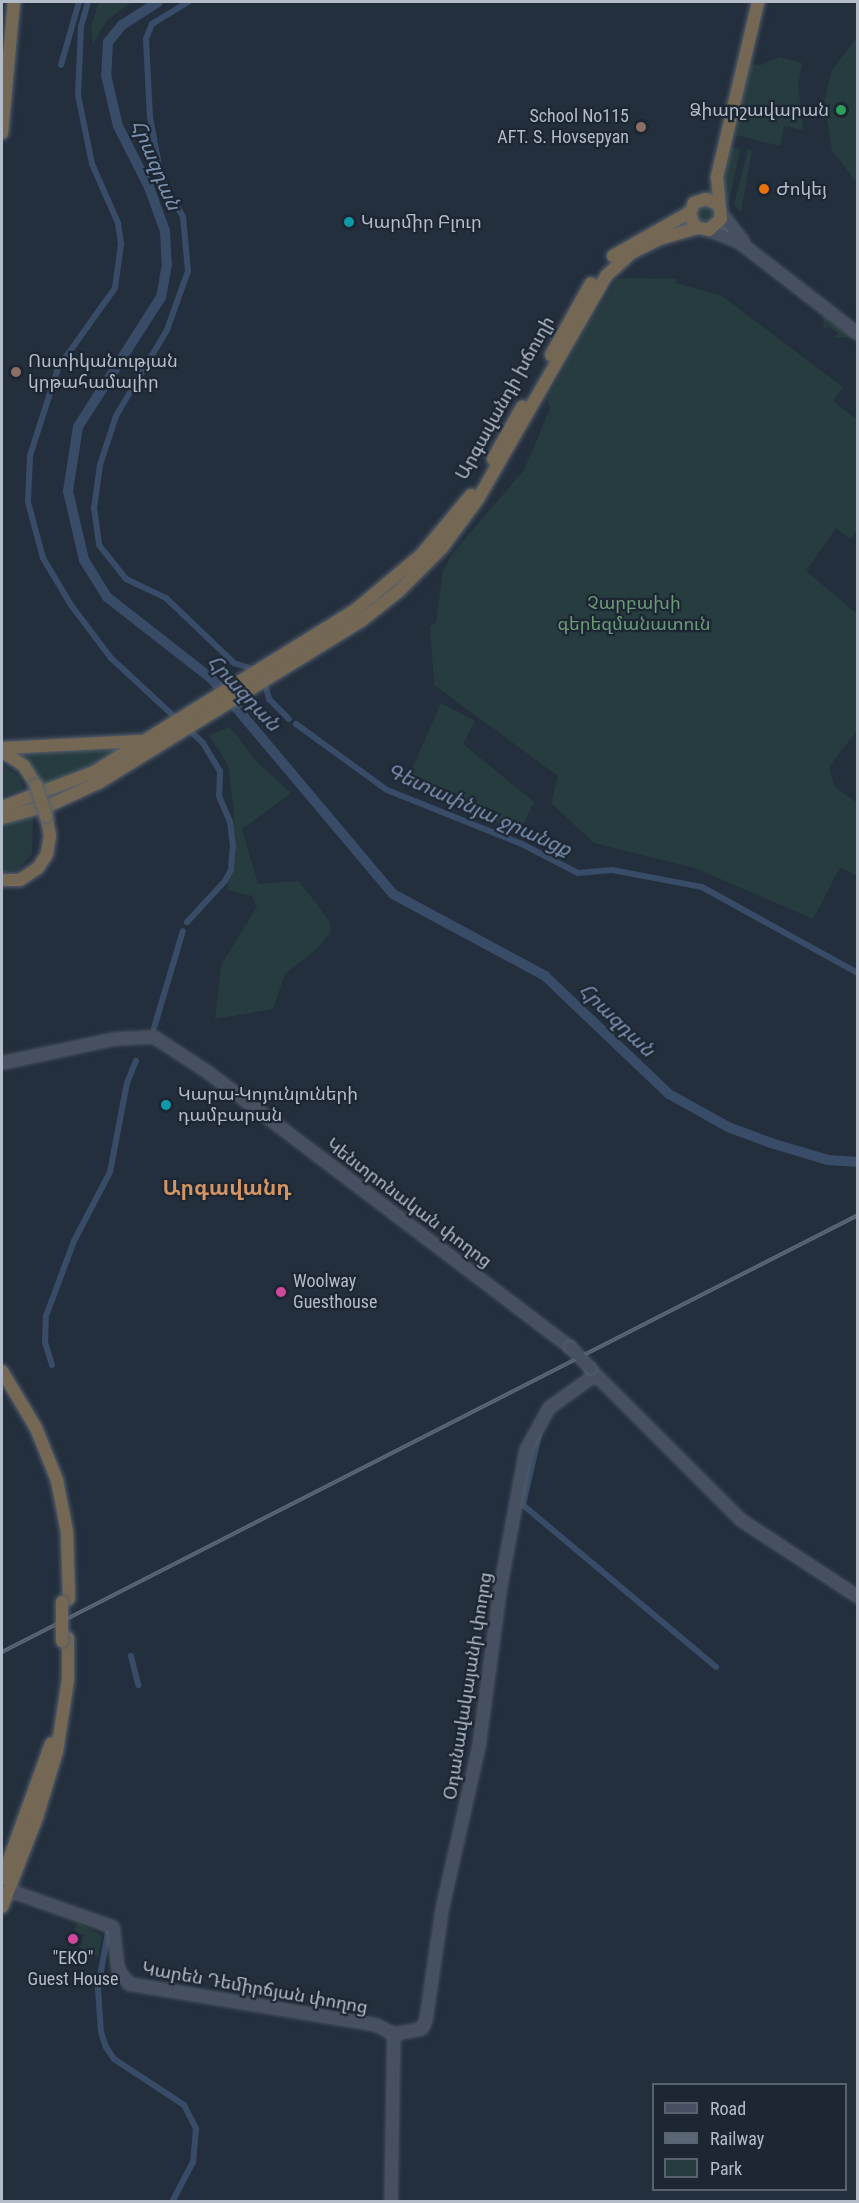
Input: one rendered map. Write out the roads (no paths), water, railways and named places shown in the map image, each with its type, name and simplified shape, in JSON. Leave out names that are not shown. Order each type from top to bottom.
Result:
[{"type":"highway","points":[[2,133],[14,2]]},
{"type":"highway","points":[[752,2],[703,199],[694,204],[690,212],[703,229],[719,223],[717,177],[758,2]]},
{"type":"highway","points":[[703,199],[719,208]]},
{"type":"highway","name":"Արգավանդի խճուղի","points":[[358,616],[406,570],[455,517],[483,477],[597,274],[626,246],[690,212]]},
{"type":"highway","name":"Արգավանդի խճուղի","points":[[358,616],[421,571],[466,517],[611,270],[649,243],[703,229]]},
{"type":"highway","points":[[2,818],[75,794],[358,616]]},
{"type":"highway","points":[[2,807],[70,784],[147,740],[175,730]]},
{"type":"highway","points":[[2,750],[111,745],[147,740]]},
{"type":"highway","points":[[2,750],[24,766],[50,835],[47,854],[38,868],[20,879],[2,880]]},
{"type":"highway","points":[[2,758],[23,771],[33,786]]},
{"type":"highway","points":[[2,875],[19,874],[37,862],[45,844],[43,817]]},
{"type":"highway","points":[[2,1371],[24,1398],[57,1480],[67,1532],[65,1640],[57,1713],[50,1749],[2,1879]]},
{"type":"highway","points":[[2,1384],[30,1434],[49,1480],[60,1533],[66,1600]]},
{"type":"highway","points":[[2,1907],[37,1817],[57,1751],[68,1680],[65,1640]]},
{"type":"main road","points":[[719,208],[741,239],[858,332]]},
{"type":"main road","points":[[703,229],[739,242],[858,332]]},
{"type":"main road","name":"Կենտրոնական փողոց","points":[[2,1063],[114,1040],[154,1037],[209,1073],[570,1347],[741,1520],[858,1597]]},
{"type":"main road","name":"Օդանավակայանի փողոց","points":[[394,2034],[422,2029],[442,1910],[479,1746],[500,1590],[526,1450],[549,1407],[593,1372]]},
{"type":"main road","name":"Կարեն Դեմիրճյան փողոց","points":[[8,1891],[113,1927],[118,1969],[129,1984],[376,2025],[394,2034]]},
{"type":"main road","points":[[391,2202],[394,2034]]},
{"type":"waterway","points":[[61,65],[79,2]]},
{"type":"waterway","points":[[88,2],[81,27],[78,95],[92,164],[118,223],[121,244],[115,288],[58,368],[30,456],[28,502],[43,558],[71,605],[111,658],[179,721]]},
{"type":"waterway","name":"Հրազդան","points":[[158,2],[122,25],[108,42],[106,75],[118,126],[149,187],[165,231],[167,264],[161,297],[78,427],[68,491],[84,560],[107,597],[212,679],[393,894],[545,976],[669,1094],[728,1127],[771,1143],[828,1160],[858,1162]]},
{"type":"waterway","name":"Գետափնյա ջրանցք","points":[[188,2],[152,24],[146,39],[150,117],[161,177],[183,217],[188,271],[167,330],[116,416],[100,465],[94,508],[99,545],[126,579],[166,598],[234,663],[256,670]]},
{"type":"waterway","name":"Գետափնյա ջրանցք","points":[[264,680],[269,699],[289,719]]},
{"type":"waterway","name":"Գետափնյա ջրանցք","points":[[296,724],[387,790],[522,844],[578,873],[612,870],[702,887],[858,973]]},
{"type":"waterway","points":[[187,728],[203,743],[220,771],[219,796],[230,822],[233,845],[231,870],[225,881],[187,922]]},
{"type":"waterway","points":[[154,1028],[183,931]]},
{"type":"waterway","points":[[52,1365],[45,1342],[46,1316],[74,1241],[110,1172],[127,1083],[136,1061]]},
{"type":"waterway","points":[[539,1435],[523,1505],[716,1667]]},
{"type":"waterway","points":[[131,1656],[138,1685]]},
{"type":"waterway","points":[[108,1932],[98,1989],[101,2032],[106,2047],[114,2059],[184,2105],[196,2129],[193,2162],[172,2202]]},
{"type":"railway","points":[[2,1652],[858,1215]]},
{"type":"place","name":"Ձիարշավարան","points":[[841,110]]},
{"type":"place","name":"School No115 AFT. S. Hovsepyan","points":[[641,127]]},
{"type":"place","name":"Ժոկեյ","points":[[764,189]]},
{"type":"place","name":"Կարմիր Բլուր","points":[[349,222]]},
{"type":"place","name":"Ոստիկանության կրթահամալիր","points":[[16,372]]},
{"type":"place","name":"Կարա-Կոյունլուների դամբարան","points":[[166,1105]]},
{"type":"place","name":"Woolway Guesthouse","points":[[281,1292]]},
{"type":"place","name":"\"ЕКО\" Guest House","points":[[73,1939]]},
{"type":"district","name":"Արգավանդ","points":[[227,1188]]},
{"type":"park label","name":"Չարբախի գերեզմանատուն","points":[[634,614]]}]
